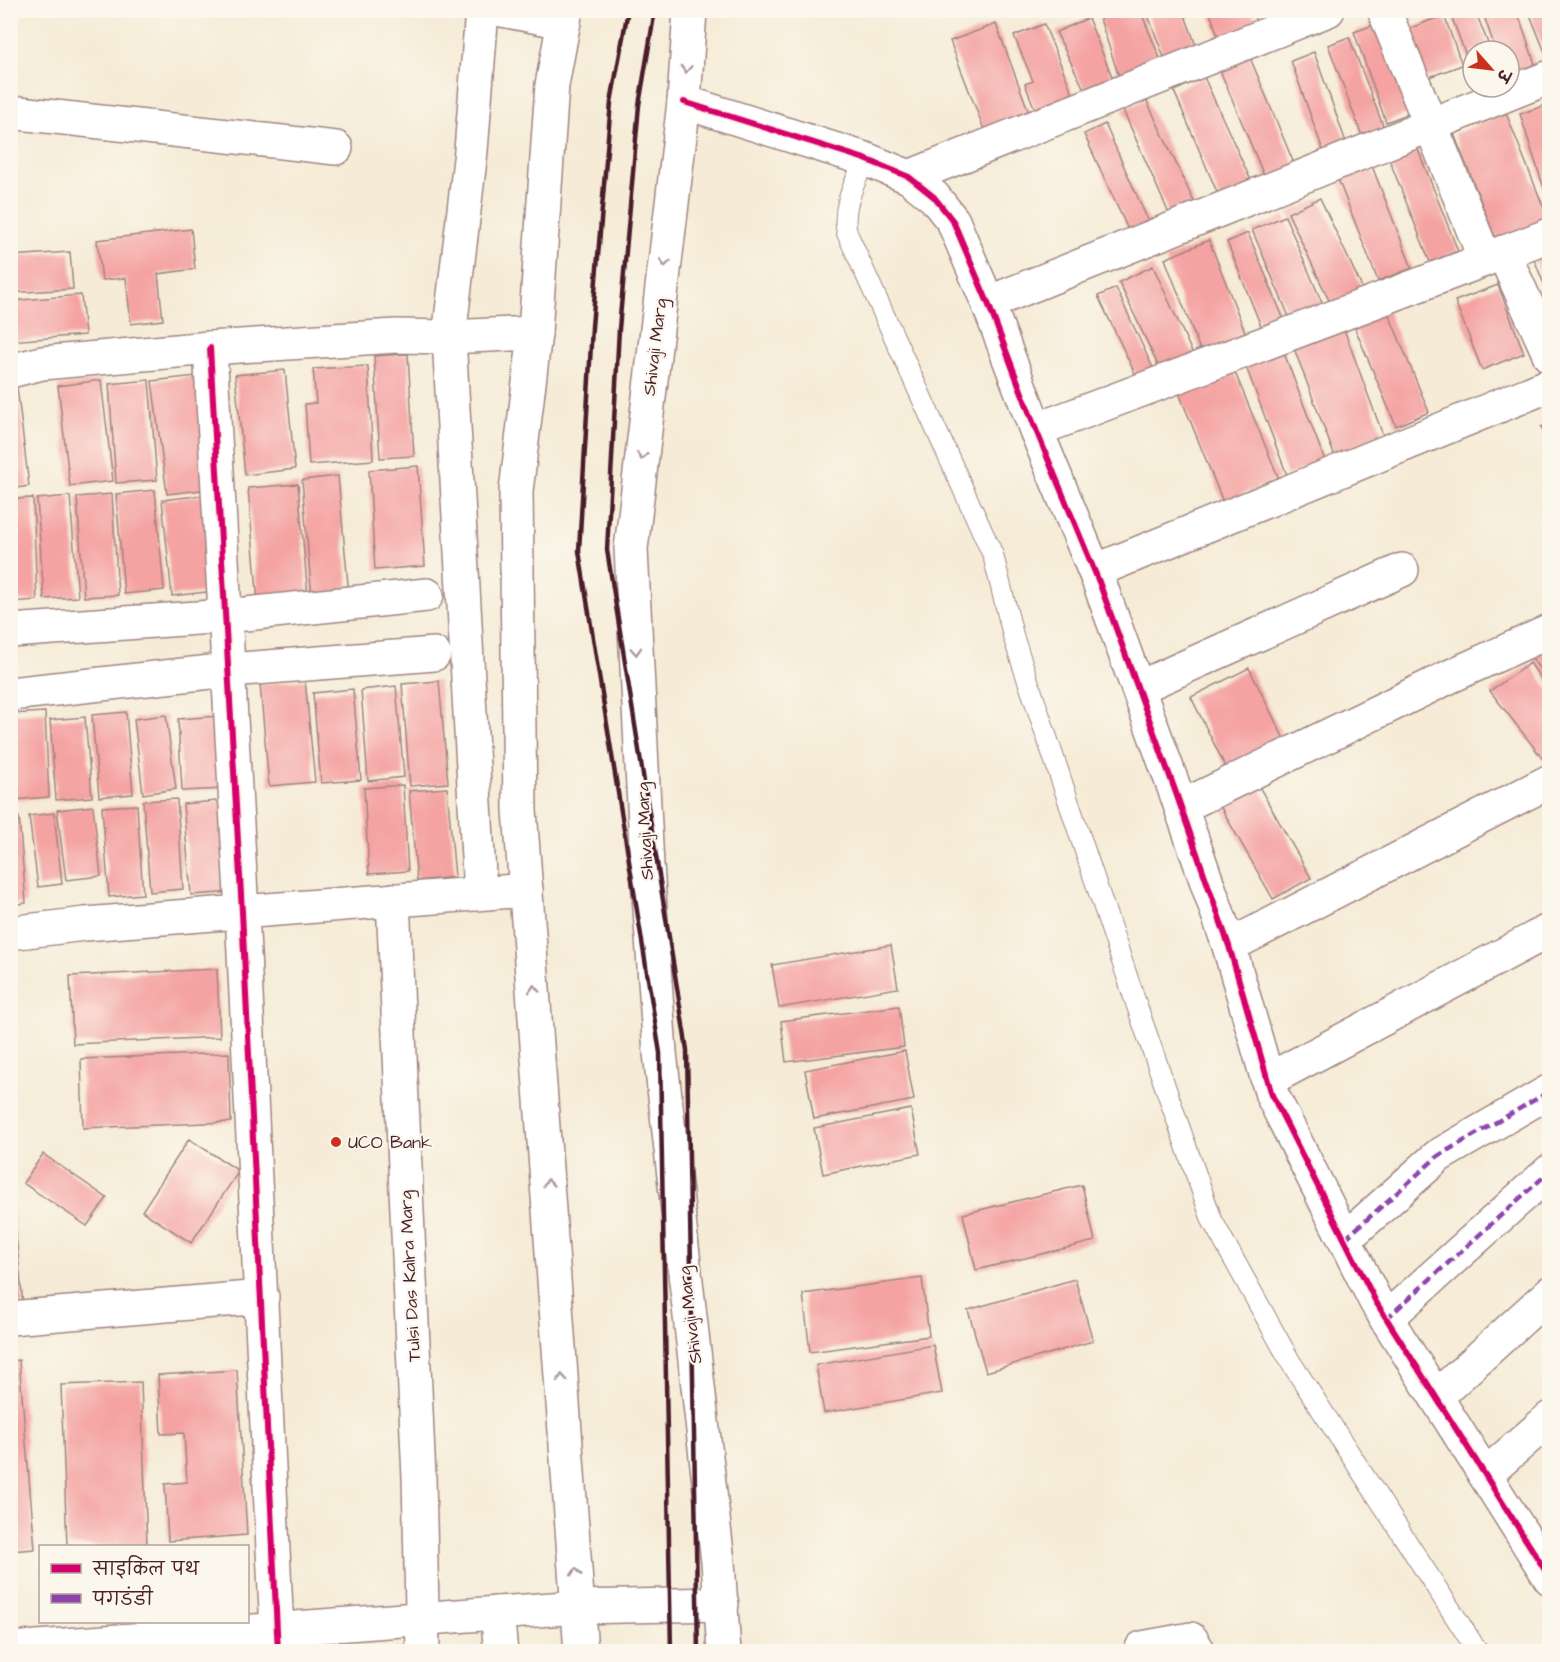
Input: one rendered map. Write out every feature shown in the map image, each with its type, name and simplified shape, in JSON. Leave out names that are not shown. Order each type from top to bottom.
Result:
[{"type":"street","points":[[480,893],[449,337],[471,151],[482,10]]},
{"type":"street","points":[[502,10],[565,16],[552,85],[535,333],[516,491],[520,810],[581,1652]]},
{"type":"street","name":"Shivaji Marg","points":[[690,10],[684,102],[631,549],[647,866],[660,1053],[722,1604],[724,1652]]},
{"type":"street","points":[[909,177],[1328,10]]},
{"type":"street","points":[[1384,10],[1431,124],[1494,255],[1550,356]]},
{"type":"street","points":[[988,303],[1550,77]]},
{"type":"street","points":[[684,102],[865,159],[909,177],[934,197],[953,221],[1095,571],[1229,946],[1272,1095],[1386,1319],[1549,1574]]},
{"type":"street","points":[[10,112],[336,148]]},
{"type":"street","points":[[1036,430],[1550,235]]},
{"type":"street","points":[[10,371],[42,363],[210,348],[396,336],[449,337],[535,333]]},
{"type":"street","points":[[210,348],[262,1297],[277,1641]]},
{"type":"street","points":[[1095,571],[1550,385]]},
{"type":"street","points":[[1137,688],[1402,570]]},
{"type":"street","points":[[10,631],[226,616],[427,595]]},
{"type":"street","points":[[1181,807],[1440,681],[1550,631]]},
{"type":"street","points":[[10,694],[229,670],[434,654]]},
{"type":"street","points":[[1229,946],[1550,781]]},
{"type":"street","points":[[10,933],[85,924],[526,890]]},
{"type":"street","name":"Tulsi Das Kalra Marg","points":[[393,900],[419,1478],[423,1652]]},
{"type":"street","points":[[1268,1080],[1550,930]]},
{"type":"street","points":[[1345,1239],[1438,1156],[1550,1091]]},
{"type":"street","points":[[1386,1319],[1550,1170]]},
{"type":"street","points":[[1436,1397],[1550,1293]]},
{"type":"street","points":[[10,1318],[262,1297]]},
{"type":"street","points":[[1485,1475],[1550,1418]]},
{"type":"street","points":[[10,1649],[277,1641],[421,1619],[578,1607],[722,1604]]},
{"type":"street","points":[[498,1613],[501,1652]]},
{"type":"street","points":[[1143,1652],[1142,1648],[1191,1639],[1199,1652]]},
{"type":"lane","points":[[865,159],[845,207],[846,233],[993,555],[1018,650],[1143,1023],[1212,1220],[1290,1361],[1478,1652]]},
{"type":"building","points":[[1113,10],[1140,10],[1162,63],[1121,83],[1099,16]]},
{"type":"building","points":[[1146,10],[1183,10],[1198,51],[1165,60]]},
{"type":"building","points":[[1209,10],[1252,10],[1258,28],[1220,42]]},
{"type":"building","points":[[1449,10],[1475,10],[1486,39],[1461,39],[1461,42]]},
{"type":"building","points":[[1482,10],[1517,10],[1537,70],[1521,75],[1521,39],[1492,39]]},
{"type":"building","points":[[1528,10],[1550,10],[1550,62],[1549,62]]},
{"type":"building","points":[[1444,15],[1461,65],[1421,80],[1403,31]]},
{"type":"building","points":[[1088,18],[1113,79],[1086,93],[1056,32]]},
{"type":"building","points":[[1382,22],[1413,112],[1386,122],[1354,32]]},
{"type":"building","points":[[996,24],[1030,115],[985,132],[950,41]]},
{"type":"building","points":[[1044,24],[1077,104],[1039,120],[1025,84],[1033,81],[1014,36]]},
{"type":"building","points":[[1349,37],[1384,128],[1362,136],[1328,45]]},
{"type":"building","points":[[1314,52],[1347,145],[1324,153],[1291,61]]},
{"type":"building","points":[[1249,55],[1295,166],[1265,178],[1219,68]]},
{"type":"building","points":[[1204,77],[1253,185],[1220,199],[1174,91]]},
{"type":"building","points":[[1146,99],[1195,204],[1170,216],[1123,110]]},
{"type":"building","points":[[1549,104],[1550,106],[1549,204],[1520,114]]},
{"type":"building","points":[[1506,113],[1549,221],[1497,242],[1454,134]]},
{"type":"building","points":[[1105,124],[1151,227],[1131,236],[1084,134]]},
{"type":"building","points":[[1417,147],[1458,251],[1430,262],[1389,159]]},
{"type":"building","points":[[1372,166],[1412,268],[1378,281],[1338,179]]},
{"type":"building","points":[[1320,198],[1365,294],[1333,309],[1288,213]]},
{"type":"building","points":[[1285,216],[1326,312],[1293,326],[1252,230]]},
{"type":"building","points":[[191,229],[195,269],[158,274],[163,320],[131,324],[126,278],[102,280],[97,240]]},
{"type":"building","points":[[1248,233],[1287,327],[1265,336],[1227,242]]},
{"type":"building","points":[[1209,240],[1249,342],[1204,360],[1165,259]]},
{"type":"building","points":[[1550,247],[1550,282],[1544,284],[1532,254]]},
{"type":"building","points":[[70,252],[73,289],[10,293],[10,256]]},
{"type":"building","points":[[1153,266],[1196,361],[1163,376],[1119,282]]},
{"type":"building","points":[[1498,285],[1524,353],[1482,370],[1455,301]]},
{"type":"building","points":[[1116,288],[1157,377],[1140,384],[1098,296]]},
{"type":"building","points":[[81,295],[85,335],[10,341],[10,301]]},
{"type":"building","points":[[1386,307],[1429,412],[1396,426],[1352,321]]},
{"type":"building","points":[[1342,324],[1384,438],[1335,457],[1292,343]]},
{"type":"building","points":[[1281,345],[1325,461],[1287,475],[1243,359]]},
{"type":"building","points":[[408,354],[414,456],[380,458],[374,356]]},
{"type":"building","points":[[368,366],[373,460],[309,465],[305,404],[316,403],[313,369]]},
{"type":"building","points":[[285,370],[295,469],[245,475],[235,375]]},
{"type":"building","points":[[1234,370],[1279,479],[1223,502],[1179,393]]},
{"type":"building","points":[[196,376],[210,489],[167,494],[152,381]]},
{"type":"building","points":[[101,380],[113,481],[70,486],[58,386]]},
{"type":"building","points":[[149,380],[157,480],[116,483],[109,384]]},
{"type":"building","points":[[17,387],[29,486],[10,489],[10,388]]},
{"type":"building","points":[[1550,423],[1550,444],[1541,427]]},
{"type":"building","points":[[418,466],[425,566],[375,570],[369,470]]},
{"type":"building","points":[[338,476],[349,595],[312,598],[302,480]]},
{"type":"building","points":[[298,484],[308,597],[258,603],[248,488]]},
{"type":"building","points":[[155,490],[164,590],[124,594],[116,494]]},
{"type":"building","points":[[112,494],[118,595],[84,597],[77,497]]},
{"type":"building","points":[[205,495],[215,591],[172,596],[162,500]]},
{"type":"building","points":[[70,496],[78,597],[44,599],[37,499]]},
{"type":"building","points":[[33,498],[37,600],[10,602],[10,499]]},
{"type":"building","points":[[1550,646],[1550,684],[1532,658]]},
{"type":"building","points":[[1530,663],[1550,691],[1550,768],[1490,691]]},
{"type":"building","points":[[1249,668],[1284,739],[1226,768],[1191,697]]},
{"type":"building","points":[[305,680],[315,782],[269,786],[260,684]]},
{"type":"building","points":[[439,681],[448,783],[410,786],[402,684]]},
{"type":"building","points":[[396,686],[404,777],[368,781],[361,690]]},
{"type":"building","points":[[353,689],[361,780],[321,783],[313,693]]},
{"type":"building","points":[[45,712],[49,797],[13,800],[10,714]]},
{"type":"building","points":[[126,712],[133,794],[99,797],[92,715]]},
{"type":"building","points":[[166,715],[176,789],[143,794],[134,719]]},
{"type":"building","points":[[220,716],[225,789],[182,791],[178,719]]},
{"type":"building","points":[[85,717],[92,797],[56,800],[50,720]]},
{"type":"building","points":[[1257,783],[1311,878],[1273,899],[1219,804]]},
{"type":"building","points":[[403,785],[408,871],[369,874],[364,788]]},
{"type":"building","points":[[447,788],[455,877],[417,881],[409,791]]},
{"type":"building","points":[[177,799],[183,889],[150,892],[143,801]]},
{"type":"building","points":[[228,800],[235,892],[191,895],[183,804]]},
{"type":"building","points":[[137,805],[143,894],[109,897],[102,807]]},
{"type":"building","points":[[93,806],[101,876],[66,880],[57,810]]},
{"type":"building","points":[[54,813],[62,884],[38,887],[29,816]]},
{"type":"building","points":[[19,817],[26,903],[10,905],[10,818]]},
{"type":"building","points":[[891,945],[898,988],[779,1008],[772,965]]},
{"type":"building","points":[[217,969],[220,1037],[73,1044],[70,976]]},
{"type":"building","points":[[899,1006],[904,1047],[786,1062],[781,1021]]},
{"type":"building","points":[[905,1051],[914,1100],[814,1119],[805,1070]]},
{"type":"building","points":[[229,1053],[231,1122],[83,1128],[81,1059]]},
{"type":"building","points":[[911,1109],[920,1154],[823,1174],[814,1128]]},
{"type":"building","points":[[189,1139],[239,1171],[191,1243],[142,1211]]},
{"type":"building","points":[[43,1154],[107,1198],[87,1226],[23,1183]]},
{"type":"building","points":[[1082,1185],[1095,1241],[976,1270],[963,1214]]},
{"type":"building","points":[[10,1198],[12,1198],[23,1304],[10,1305]]},
{"type":"building","points":[[922,1278],[929,1336],[810,1352],[803,1294]]},
{"type":"building","points":[[1075,1279],[1093,1341],[986,1372],[968,1310]]},
{"type":"building","points":[[933,1345],[942,1393],[824,1413],[816,1365]]},
{"type":"building","points":[[19,1360],[35,1549],[10,1551],[10,1361]]},
{"type":"building","points":[[237,1370],[247,1535],[168,1541],[165,1484],[187,1482],[184,1433],[161,1434],[158,1375]]},
{"type":"building","points":[[141,1382],[147,1545],[67,1545],[61,1385]]},
{"type":"railway","points":[[628,10],[611,102],[592,327],[579,551],[660,1053],[671,1652]]},
{"type":"railway","points":[[655,10],[639,105],[619,329],[607,550],[687,1050],[698,1652]]},
{"type":"marked path","points":[[1345,1239],[1438,1156],[1550,1091]]},
{"type":"marked path","points":[[1386,1319],[1550,1171]]},
{"type":"cycle path","points":[[684,102],[865,159],[909,177],[934,197],[953,221],[1099,582],[1229,946],[1272,1095],[1376,1302],[1550,1578]]},
{"type":"cycle path","points":[[210,348],[242,912],[278,1652]]},
{"type":"place","name":"UCO Bank","points":[[336,1142]]}]
